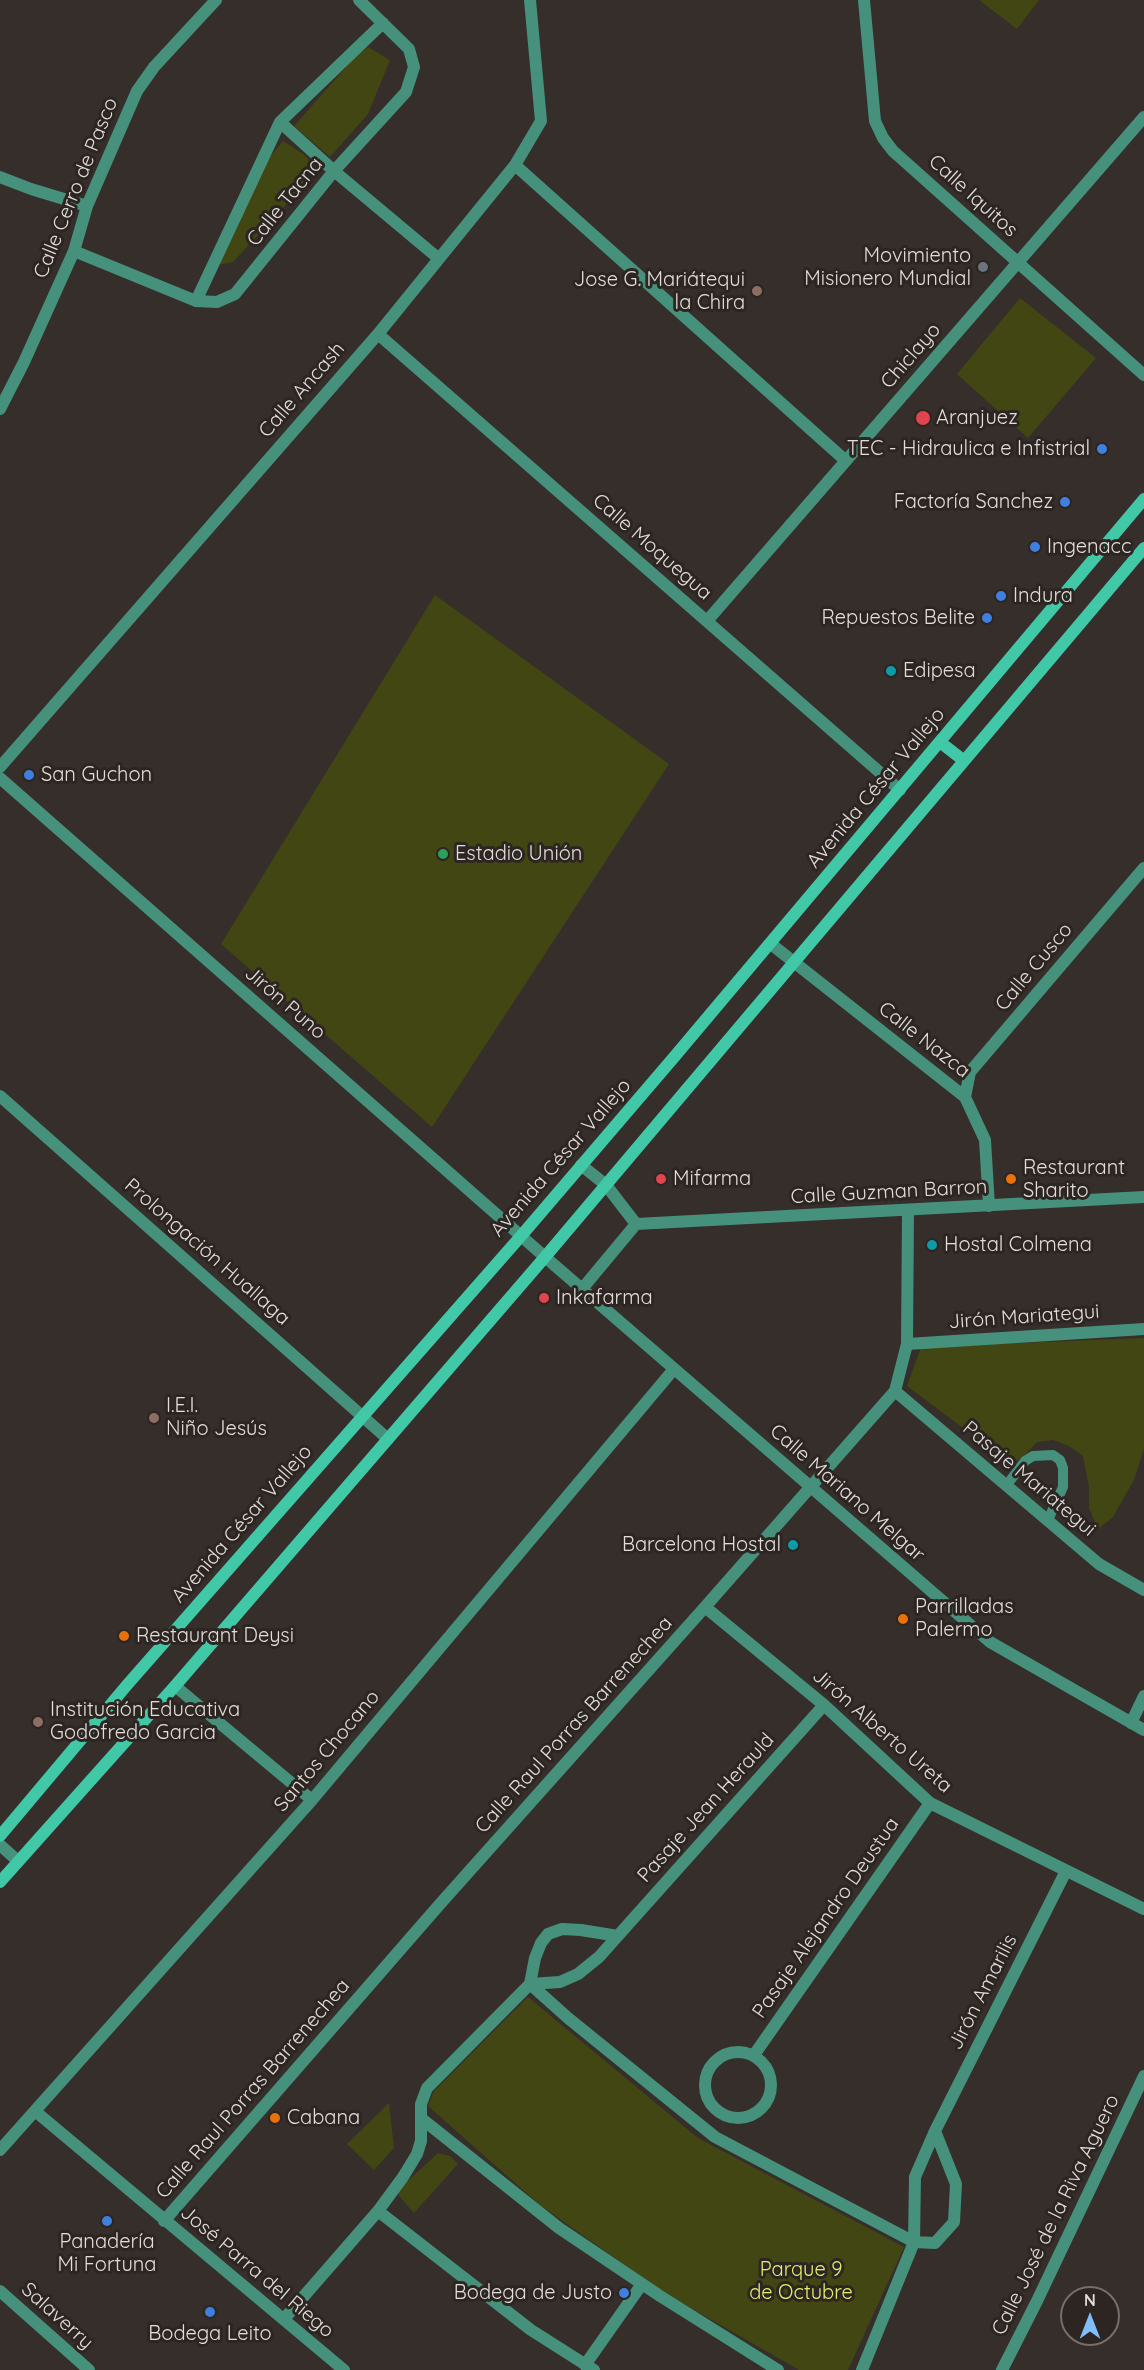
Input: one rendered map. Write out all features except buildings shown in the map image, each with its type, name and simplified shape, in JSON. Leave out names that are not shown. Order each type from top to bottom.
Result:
[{"type":"main road","name":"Avenida César Vallejo","points":[[0,1836],[126,1685],[521,1236],[771,944],[1144,499]]},
{"type":"main road","points":[[0,1882],[175,1686],[545,1257],[1144,548]]},
{"type":"main road","points":[[940,742],[963,760]]},
{"type":"street","name":"Calle Cerro de Pasco","points":[[0,409],[74,251],[87,206],[137,91],[154,67],[216,0]]},
{"type":"street","name":"Calle Tacna","points":[[74,251],[196,301],[217,302],[235,294],[334,171],[406,92],[414,67],[409,49],[359,0]]},
{"type":"street","name":"Calle Ancash","points":[[0,767],[378,334],[515,165],[541,120],[530,0]]},
{"type":"street","name":"Calle Iquitos","points":[[864,0],[875,121],[883,138],[893,151],[1144,375]]},
{"type":"street","points":[[196,301],[280,122],[383,23]]},
{"type":"street","name":"Chiclayo","points":[[707,621],[1144,117]]},
{"type":"street","points":[[280,122],[334,171],[438,258]]},
{"type":"street","points":[[515,165],[846,461]]},
{"type":"street","points":[[0,177],[87,206]]},
{"type":"street","name":"Calle Moquegua","points":[[378,334],[900,790]]},
{"type":"street","name":"Jirón Puno","points":[[0,778],[545,1257]]},
{"type":"street","name":"Calle Cusco","points":[[965,1097],[970,1072],[1144,868]]},
{"type":"street","name":"Calle Nazca","points":[[771,944],[965,1097],[985,1140],[989,1206]]},
{"type":"street","name":"Prolongación Huallaga","points":[[0,1096],[388,1439]]},
{"type":"street","points":[[581,1165],[606,1185],[636,1224],[582,1288]]},
{"type":"street","name":"Calle Guzman Barron","points":[[636,1224],[1144,1197]]},
{"type":"street","name":"Calle Raul Porras Barrenechea","points":[[164,2220],[440,1904],[895,1391],[907,1344],[908,1211]]},
{"type":"street","name":"Calle Mariano Melgar","points":[[545,1257],[990,1642],[1144,1730]]},
{"type":"street","name":"Jirón Mariategui","points":[[907,1344],[1144,1329]]},
{"type":"street","name":"Santos Chocano","points":[[0,2150],[312,1800],[674,1368]]},
{"type":"street","name":"Pasaje Mariategui","points":[[895,1391],[1099,1564],[1144,1590]]},
{"type":"street","name":"Jirón Alberto Ureta","points":[[705,1607],[824,1706],[930,1803],[1144,1909]]},
{"type":"street","points":[[175,1686],[312,1800]]},
{"type":"street","points":[[1131,1723],[1144,1696]]},
{"type":"street","name":"Pasaje Jean Herauld","points":[[530,1984],[560,1982],[578,1974],[599,1957],[824,1706]]},
{"type":"street","name":"Pasaje Alejandro Deustua","points":[[754,2055],[930,1803]]},
{"type":"street","points":[[0,1845],[18,1861]]},
{"type":"street","name":"Jirón Amarilis","points":[[862,2370],[914,2242],[915,2177],[935,2131],[1066,1870]]},
{"type":"street","points":[[285,2319],[378,2211],[417,2154],[421,2140],[421,2104],[427,2088],[530,1984],[541,1942],[548,1934],[562,1929],[618,1936]]},
{"type":"street","points":[[530,1984],[568,2018],[715,2137],[914,2242],[935,2243],[954,2222],[956,2184],[935,2131]]},
{"type":"street","points":[[736,2051],[754,2055],[767,2066],[772,2083],[769,2100],[757,2113],[740,2118],[723,2115],[710,2103],[705,2087],[708,2070],[720,2057],[736,2051]]},
{"type":"street","name":"Calle José de la Riva Aguero","points":[[1002,2370],[1144,2076]]},
{"type":"street","name":"José Parra del Riego","points":[[35,2111],[344,2370]]},
{"type":"street","points":[[422,2119],[559,2228],[642,2284],[778,2370]]},
{"type":"street","points":[[378,2211],[531,2330],[590,2367],[642,2284]]},
{"type":"street","name":"Salaverry","points":[[0,2291],[89,2370]]},
{"type":"lane","points":[[1006,1486],[1025,1461],[1033,1456],[1053,1455],[1060,1460],[1064,1468],[1063,1487],[1048,1520]]},
{"type":"green space","points":[[979,0],[1039,0],[1017,29]]},
{"type":"green space","points":[[368,47],[390,60],[368,114],[330,157],[294,126],[355,57]]},
{"type":"green space","points":[[283,141],[303,154],[319,169],[233,262],[218,265],[269,158]]},
{"type":"green space","points":[[1020,298],[1096,358],[1028,438],[957,374]]},
{"type":"green space","name":"Estadio Unión","points":[[435,595],[669,764],[432,1127],[221,944]]},
{"type":"green space","points":[[1144,1338],[1144,1449],[1134,1480],[1113,1517],[1098,1529],[1089,1508],[1089,1487],[1083,1456],[1069,1446],[1053,1440],[1037,1442],[1024,1456],[1011,1464],[907,1386],[921,1347]]},
{"type":"green space","name":"Parque 9 de Octubre","points":[[528,1997],[698,2138],[904,2247],[848,2370],[799,2370],[663,2292],[540,2205],[428,2106],[434,2091]]},
{"type":"green space","points":[[389,2103],[394,2148],[374,2170],[347,2144]]},
{"type":"green space","points":[[438,2153],[450,2156],[458,2164],[414,2213],[399,2196],[399,2189]]},
{"type":"place","name":"Movimiento Misionero Mundial","points":[[983,267]]},
{"type":"place","name":"Jose G. Mariátequi la Chira","points":[[757,291]]},
{"type":"place","name":"Aranjuez","points":[[923,418]]},
{"type":"place","name":"TEC - Hidraulica e Infistrial","points":[[1102,449]]},
{"type":"place","name":"Factoría Sanchez","points":[[1065,502]]},
{"type":"place","name":"Ingenacc","points":[[1035,547]]},
{"type":"place","name":"Indura","points":[[1001,596]]},
{"type":"place","name":"Repuestos Belite","points":[[987,618]]},
{"type":"place","name":"Edipesa","points":[[891,671]]},
{"type":"place","name":"San Guchon","points":[[29,775]]},
{"type":"place","name":"Estadio Unión","points":[[443,854]]},
{"type":"place","name":"Mifarma","points":[[661,1179]]},
{"type":"place","name":"Restaurant Sharito","points":[[1011,1179]]},
{"type":"place","name":"Hostal Colmena","points":[[932,1245]]},
{"type":"place","name":"Inkafarma","points":[[544,1298]]},
{"type":"place","name":"I.E.I. Niño Jesús","points":[[154,1418]]},
{"type":"place","name":"Barcelona Hostal","points":[[793,1545]]},
{"type":"place","name":"Parrilladas Palermo","points":[[903,1619]]},
{"type":"place","name":"Restaurant Deysi","points":[[124,1636]]},
{"type":"place","name":"Institución Educativa Godofredo Garcia","points":[[38,1722]]},
{"type":"place","name":"Cabana","points":[[275,2118]]},
{"type":"place","name":"Panadería Mi Fortuna","points":[[107,2221]]},
{"type":"place","name":"Bodega de Justo","points":[[624,2293]]},
{"type":"place","name":"Bodega Leito","points":[[210,2312]]}]
